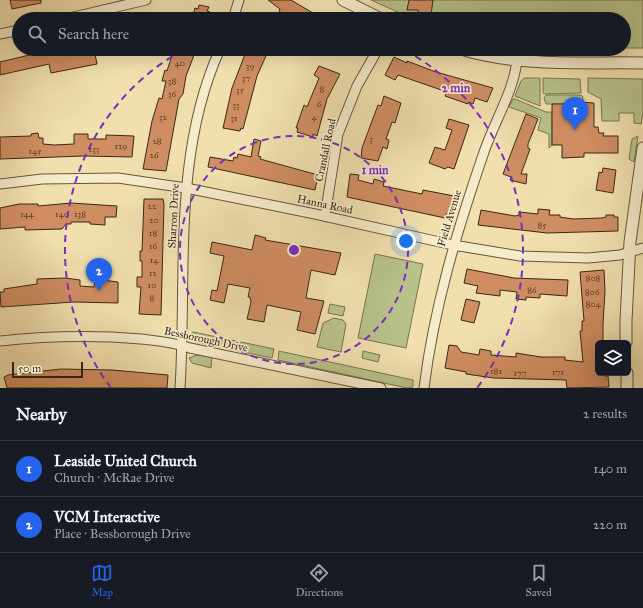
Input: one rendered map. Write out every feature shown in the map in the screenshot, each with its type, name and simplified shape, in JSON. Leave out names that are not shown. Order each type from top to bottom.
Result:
[{"type":"street","points":[[95,12],[146,0]]},
{"type":"street","points":[[235,12],[239,0]]},
{"type":"street","points":[[343,0],[367,12]]},
{"type":"street","points":[[0,34],[12,31]]},
{"type":"street","name":"Sharron Drive","points":[[180,388],[186,188],[195,130],[204,93],[217,56]]},
{"type":"street","name":"Crandall Road","points":[[325,216],[338,134],[357,86],[374,56]]},
{"type":"street","points":[[490,56],[517,60],[562,63],[643,64]]},
{"type":"street","name":"Field Avenue","points":[[424,388],[433,326],[453,245],[489,137],[515,75],[517,60]]},
{"type":"street","points":[[626,340],[630,252],[643,148]]},
{"type":"street","name":"Hanna Road","points":[[0,184],[42,179],[118,178],[186,188],[325,216],[495,254],[554,258],[588,258],[620,255],[643,248]]},
{"type":"street","name":"Bessborough Drive","points":[[0,341],[43,337],[100,336],[181,344],[380,388]]},
{"type":"street","points":[[627,376],[627,388]]},
{"type":"green space","points":[[371,0],[643,0],[643,48],[631,48],[631,12],[398,12]]},
{"type":"green space","points":[[524,78],[540,78],[540,106],[515,96],[521,81]]},
{"type":"green space","points":[[543,78],[580,79],[581,93],[545,94],[543,93]]},
{"type":"green space","points":[[588,78],[643,79],[643,112],[641,124],[634,123],[634,113],[619,113],[619,121],[602,121],[601,99],[588,92]]},
{"type":"green space","points":[[546,95],[581,95],[583,97],[582,102],[578,102],[577,104],[546,104],[544,98]]},
{"type":"green space","points":[[513,99],[546,112],[552,112],[552,145],[549,148],[549,134],[538,130],[541,118],[509,107]]},
{"type":"green space","points":[[638,136],[634,162],[629,159],[632,139]]},
{"type":"green space","points":[[375,254],[423,264],[406,348],[358,338]]},
{"type":"green space","points":[[330,304],[345,307],[343,316],[328,313]]},
{"type":"green space","points":[[334,318],[343,320],[346,324],[341,352],[317,347],[323,323]]},
{"type":"green space","points":[[193,332],[236,341],[238,344],[236,350],[195,342],[188,336]]},
{"type":"green space","points":[[241,342],[274,349],[272,358],[238,351]]},
{"type":"green space","points":[[279,351],[413,380],[413,387],[407,388],[278,360]]},
{"type":"green space","points":[[363,351],[380,355],[378,362],[362,358]]},
{"type":"green space","points":[[197,355],[212,357],[211,368],[192,363],[189,358]]},
{"type":"building","points":[[10,0],[41,0],[41,3],[12,9]]},
{"type":"building","points":[[268,0],[291,0],[311,12],[280,12],[280,9]]},
{"type":"building","points":[[409,0],[433,0],[431,12],[407,10]]},
{"type":"building","points":[[199,5],[209,7],[207,11],[210,12],[194,12],[195,8],[198,9]]},
{"type":"building","points":[[25,56],[95,56],[97,64],[51,73],[49,64],[0,75],[0,62]]},
{"type":"building","points":[[172,56],[194,56],[186,76],[183,94],[179,99],[166,171],[143,169],[152,121],[159,98],[162,99],[166,81],[162,81],[165,70],[167,71]]},
{"type":"building","points":[[244,56],[266,56],[257,76],[243,129],[241,128],[240,131],[223,128],[232,88]]},
{"type":"building","points":[[394,57],[407,63],[407,61],[436,72],[493,88],[487,102],[475,98],[473,104],[469,102],[468,104],[445,96],[447,92],[398,75],[395,80],[385,75]]},
{"type":"building","points":[[319,66],[340,74],[327,99],[317,136],[313,134],[313,137],[297,132],[298,128],[296,128],[304,105],[307,107],[319,78],[314,75]]},
{"type":"building","points":[[384,96],[401,103],[395,123],[392,122],[386,139],[389,140],[387,149],[383,147],[378,161],[361,158],[362,148],[378,105],[381,106]]},
{"type":"building","points":[[578,102],[594,103],[594,127],[598,127],[599,133],[604,133],[603,136],[618,136],[618,153],[584,153],[584,157],[562,158],[562,145],[552,145],[552,104],[577,104]]},
{"type":"building","points":[[526,114],[538,119],[528,144],[528,148],[530,149],[521,174],[527,174],[526,184],[510,180],[511,177],[503,174]]},
{"type":"building","points":[[449,119],[469,125],[454,169],[448,167],[445,169],[429,163],[435,147],[445,150],[452,130],[446,128]]},
{"type":"building","points":[[38,133],[39,138],[43,138],[43,144],[54,145],[74,144],[74,134],[88,134],[88,139],[106,139],[106,135],[134,136],[132,157],[84,156],[0,159],[0,137],[31,136],[31,134]]},
{"type":"building","points":[[254,139],[261,141],[258,156],[261,157],[260,159],[318,175],[315,190],[208,167],[210,157],[233,161],[234,157],[237,158],[238,154],[251,157]]},
{"type":"building","points":[[603,168],[616,170],[613,193],[596,190],[599,172],[602,173]]},
{"type":"building","points":[[350,174],[359,175],[358,180],[373,184],[374,179],[384,182],[383,186],[422,194],[423,190],[454,196],[450,212],[449,214],[446,214],[445,218],[347,197]]},
{"type":"building","points":[[144,199],[163,199],[164,204],[161,315],[139,314],[141,287],[137,287],[137,277],[142,277],[142,261],[140,261],[140,251],[142,251]]},
{"type":"building","points":[[71,203],[117,206],[116,217],[105,217],[105,225],[90,224],[90,222],[71,222],[71,224],[66,224],[62,229],[25,230],[25,227],[0,229],[0,208],[19,204],[38,204],[38,206]]},
{"type":"building","points":[[538,209],[550,210],[549,215],[560,215],[560,217],[573,219],[602,218],[606,217],[606,215],[614,215],[614,217],[618,217],[618,231],[547,233],[478,225],[481,210],[515,216],[519,215],[519,212],[538,214]]},
{"type":"building","points":[[255,235],[266,238],[265,240],[341,253],[335,275],[311,270],[306,298],[324,301],[315,334],[297,330],[301,312],[267,305],[264,322],[247,319],[251,302],[250,297],[248,297],[250,288],[228,284],[224,303],[210,300],[212,290],[217,291],[224,256],[210,253],[212,242],[252,250]]},
{"type":"building","points":[[467,269],[514,278],[568,280],[567,296],[540,294],[540,298],[526,297],[526,300],[516,299],[517,292],[500,290],[500,296],[476,293],[478,286],[464,283]]},
{"type":"building","points":[[604,270],[605,291],[603,340],[595,340],[595,376],[608,376],[609,387],[567,388],[566,380],[494,378],[466,374],[466,372],[445,368],[449,345],[457,346],[461,352],[479,355],[480,349],[491,351],[491,355],[516,357],[516,353],[541,357],[565,357],[565,360],[583,362],[580,331],[582,331],[582,321],[584,321],[580,272]]},
{"type":"building","points":[[65,278],[80,280],[80,286],[94,287],[95,279],[118,282],[118,303],[74,302],[1,307],[0,292],[4,292],[4,289],[37,284],[37,279]]},
{"type":"building","points":[[466,299],[480,302],[474,323],[461,320]]},
{"type":"building","points":[[61,369],[112,370],[168,375],[167,388],[7,388],[4,377],[8,375]]},
{"type":"place","name":"Leaside United Church","points":[[575,130]]},
{"type":"place","name":"VCM Interactive","points":[[99,291]]}]
